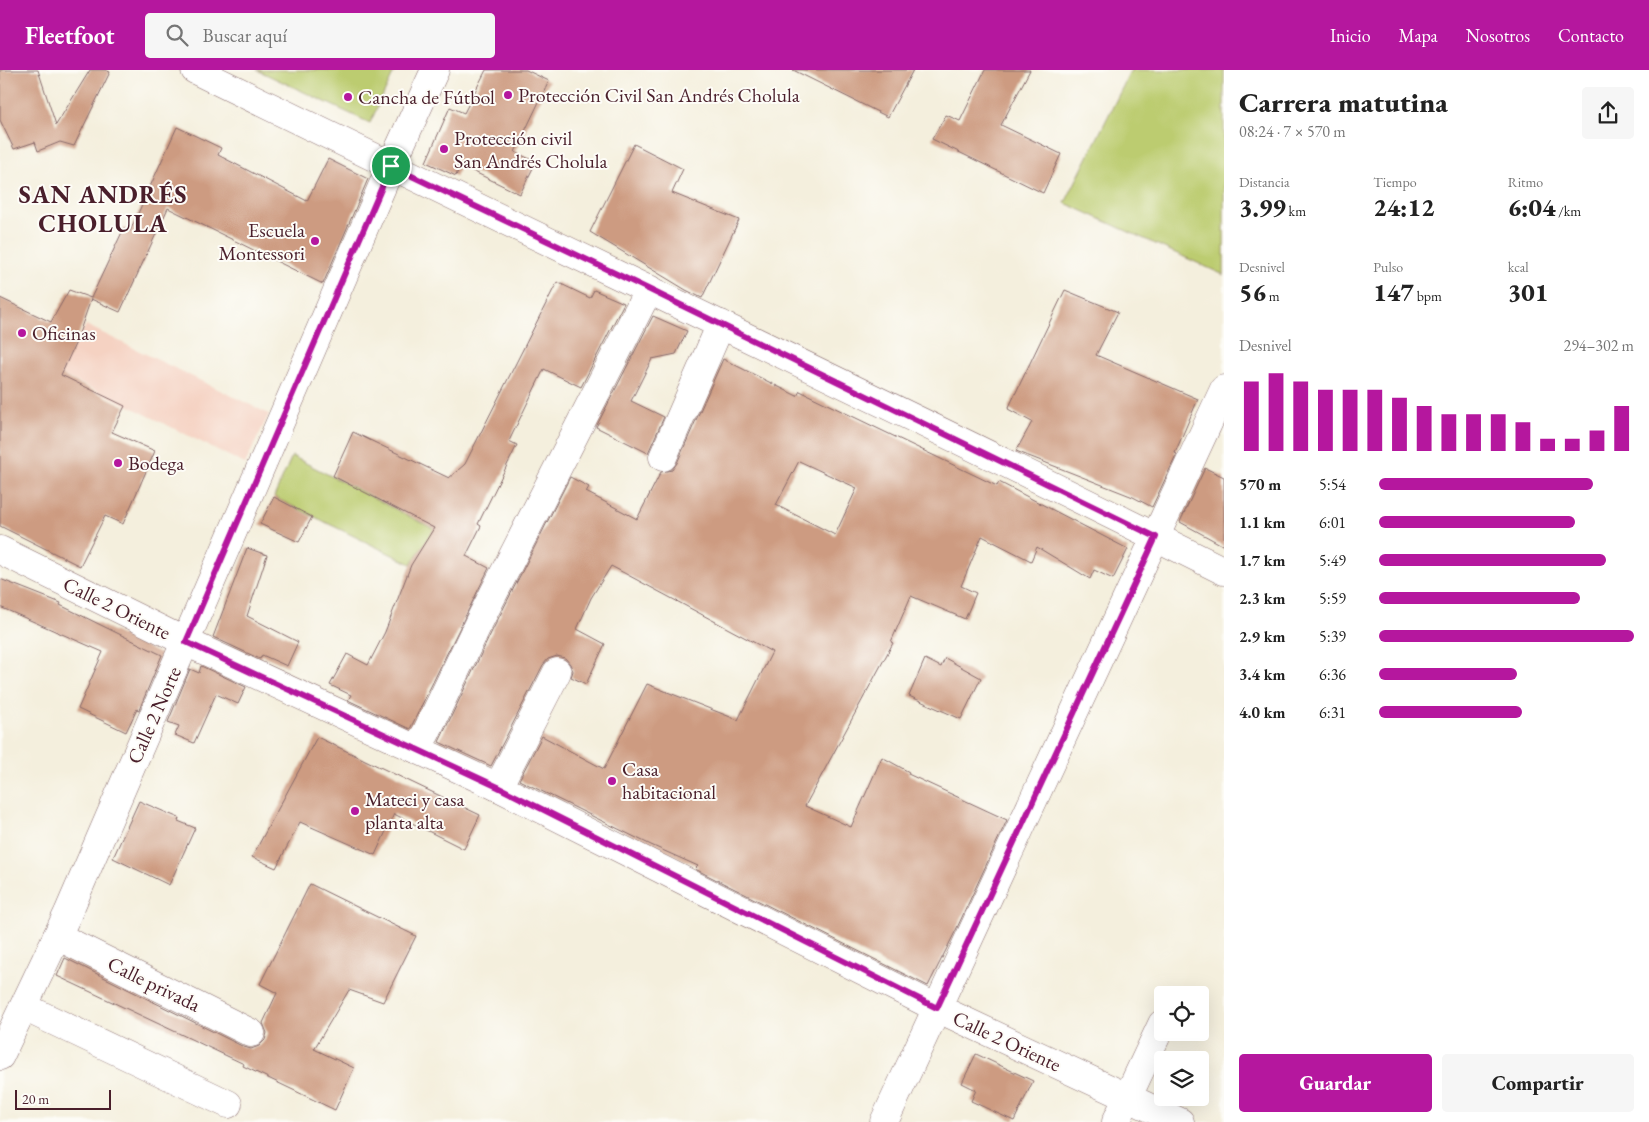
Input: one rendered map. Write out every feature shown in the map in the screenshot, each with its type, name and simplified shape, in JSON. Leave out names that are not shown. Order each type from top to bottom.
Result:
[{"type":"street","points":[[194,70],[721,324],[1224,571]]},
{"type":"street","name":"Calle 2 Norte","points":[[0,1056],[13,1015],[57,936],[391,166],[435,70]]},
{"type":"street","points":[[416,749],[426,733],[478,624],[648,289]]},
{"type":"street","points":[[663,457],[721,324]]},
{"type":"street","points":[[884,1122],[1224,389]]},
{"type":"street","name":"Calle 2 Oriente","points":[[0,550],[186,642],[498,787],[937,1008],[1180,1122]]},
{"type":"street","points":[[498,787],[557,672]]},
{"type":"street","name":"Calle privada","points":[[57,936],[251,1033]]},
{"type":"street","points":[[13,1015],[228,1104]]},
{"type":"street","points":[[1116,1122],[1154,1041]]},
{"type":"shaded area","points":[[86,325],[269,414],[245,464],[60,374]]},
{"type":"green space","name":"Cancha de Fútbol","points":[[257,70],[395,70],[370,123]]},
{"type":"green space","points":[[1131,70],[1224,70],[1224,275],[1065,203]]},
{"type":"green space","points":[[292,456],[434,529],[411,564],[274,497]]},
{"type":"building","points":[[0,70],[38,70],[56,125],[90,70],[110,72],[74,146],[60,142],[38,151],[35,142],[14,149],[0,120]]},
{"type":"building","points":[[486,70],[526,70],[549,81],[515,152],[536,162],[520,194],[460,165],[456,176],[426,162],[450,107],[464,113]]},
{"type":"building","points":[[793,70],[913,70],[888,117]]},
{"type":"building","points":[[985,70],[1030,70],[1001,125],[1061,154],[1043,193],[932,139],[946,115],[960,121]]},
{"type":"building","points":[[177,127],[221,148],[218,155],[307,201],[328,159],[368,179],[323,284],[168,208],[120,312],[91,299],[76,342],[61,375],[125,406],[112,432],[155,451],[123,524],[105,516],[80,566],[0,526],[0,298],[51,322],[69,290],[91,298],[124,228],[130,231]]},
{"type":"building","points":[[634,144],[683,169],[672,193],[739,220],[702,298],[590,232]]},
{"type":"building","points":[[557,282],[590,298],[594,290],[624,303],[581,387],[544,369],[509,441],[517,445],[478,524],[481,526],[466,556],[489,568],[410,729],[348,700],[351,695],[330,685],[347,654],[368,665],[385,632],[411,565],[434,528],[333,476],[353,432],[449,478],[465,464]]},
{"type":"building","points":[[1065,290],[1118,312],[1096,355],[1198,399],[1175,453],[1177,454],[1152,507],[1133,497],[1016,451],[1032,422],[1008,409]]},
{"type":"building","points":[[653,316],[687,331],[676,354],[652,359],[631,401],[664,417],[648,453],[596,427]]},
{"type":"building","points":[[723,359],[797,396],[800,391],[997,486],[999,482],[1128,549],[1113,579],[1094,570],[1090,579],[1037,547],[1031,561],[982,536],[961,586],[976,593],[965,619],[911,596],[891,642],[893,643],[805,806],[851,827],[882,757],[909,772],[908,774],[1007,820],[928,986],[695,869],[698,866],[519,780],[542,736],[604,769],[647,684],[738,720],[772,652],[611,566],[591,598],[577,629],[605,644],[586,684],[571,677],[573,671],[565,658],[557,656],[548,659],[543,665],[491,766],[439,742],[492,631],[570,477],[589,487],[586,492],[637,519],[661,472],[672,470],[677,463]],"holes":[[[799,461],[857,488],[835,535],[776,505]]]},
{"type":"building","points":[[1205,468],[1224,477],[1224,546],[1180,522]]},
{"type":"building","points":[[274,497],[312,517],[299,542],[260,524]]},
{"type":"building","points":[[247,548],[267,555],[247,616],[298,642],[287,666],[262,655],[260,659],[213,637]]},
{"type":"building","points":[[0,579],[61,603],[60,605],[162,655],[139,710],[137,709],[126,732],[78,709],[103,652],[0,607]]},
{"type":"building","points":[[945,658],[981,678],[961,719],[909,696],[925,659],[941,667]]},
{"type":"building","points":[[201,666],[246,687],[238,704],[216,694],[194,743],[175,735],[179,726],[168,722],[190,669],[199,673]]},
{"type":"building","points":[[317,737],[480,815],[464,849],[394,814],[375,855],[300,822],[276,868],[252,857]]},
{"type":"building","points":[[139,801],[179,818],[178,821],[195,828],[169,885],[113,858]]},
{"type":"building","points":[[310,884],[416,936],[383,1002],[349,990],[314,1049],[354,1068],[335,1110],[243,1066],[244,1064],[57,976],[65,958],[251,1049],[259,1046],[265,1040],[267,1033],[263,1023],[277,993],[260,984]]},
{"type":"building","points":[[976,1054],[1033,1081],[1014,1121],[971,1101],[976,1090],[962,1083]]},
{"type":"place","name":"Protección Civil San Andrés Cholula","points":[[508,95]]},
{"type":"place","name":"Cancha de Fútbol","points":[[348,97]]},
{"type":"place","name":"Protección civil San Andrés Cholula","points":[[444,149]]},
{"type":"place","name":"Escuela Montessori","points":[[315,241]]},
{"type":"place","name":"Oficinas","points":[[22,333]]},
{"type":"place","name":"Bodega","points":[[118,463]]},
{"type":"place","name":"Casa habitacional","points":[[612,781]]},
{"type":"place","name":"Mateci y casa planta alta","points":[[355,811]]},
{"type":"district","name":"SAN ANDRÉS CHOLULA","points":[[103,208]]},
{"type":"route","points":[[391,166],[1156,537],[937,1008],[498,787],[186,642],[391,166]]}]
